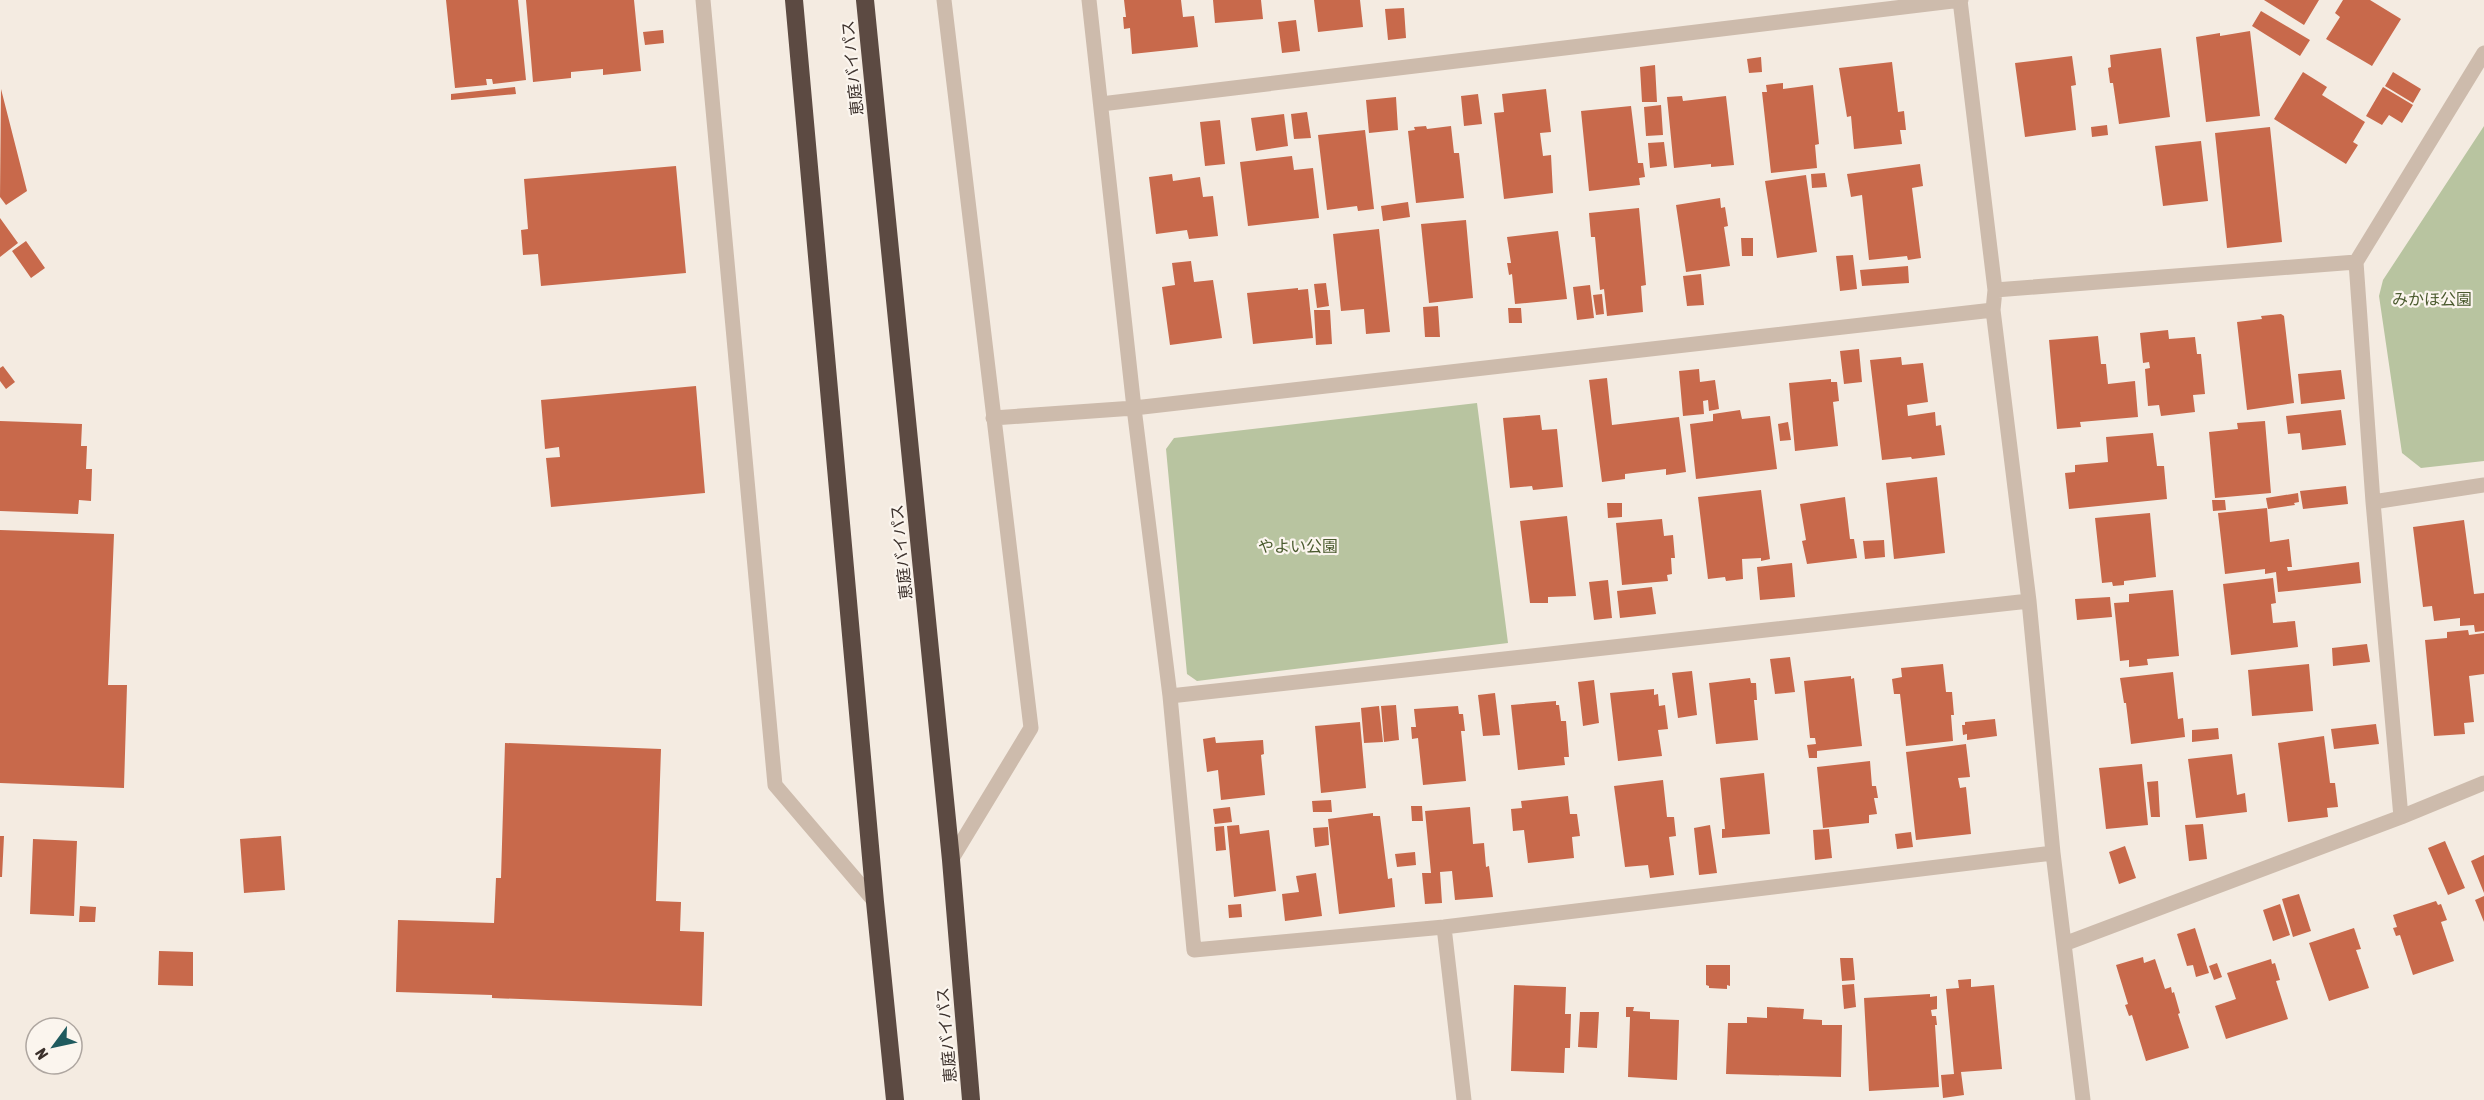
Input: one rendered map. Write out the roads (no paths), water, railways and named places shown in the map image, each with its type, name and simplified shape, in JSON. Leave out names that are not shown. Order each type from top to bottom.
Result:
[{"type":"highway","name":"恵庭バイパス","points":[[866,4],[951,860],[971,1100]]},
{"type":"highway","points":[[795,9],[875,902],[896,1100]]},
{"type":"street","points":[[703,0],[775,785],[875,902]]},
{"type":"street","points":[[944,0],[1031,728],[951,860]]},
{"type":"street","points":[[1089,0],[1134,408],[1170,696],[1194,950],[1444,927],[2053,853]]},
{"type":"street","points":[[1101,104],[1960,0],[1995,290],[1994,310],[2029,601],[2053,853],[2083,1100]]},
{"type":"street","points":[[2401,817],[2373,502],[2356,262],[2484,53]]},
{"type":"street","points":[[1995,290],[2356,262]]},
{"type":"street","points":[[993,418],[1134,408],[1994,310]]},
{"type":"street","points":[[2373,502],[2484,485]]},
{"type":"street","points":[[1170,696],[2029,601]]},
{"type":"street","points":[[2064,944],[2401,817],[2484,783]]},
{"type":"street","points":[[1444,927],[1464,1100]]},
{"type":"park label","name":"みかほ公園","points":[[2432,299]]},
{"type":"park label","name":"やよい公園","points":[[1298,546]]}]
